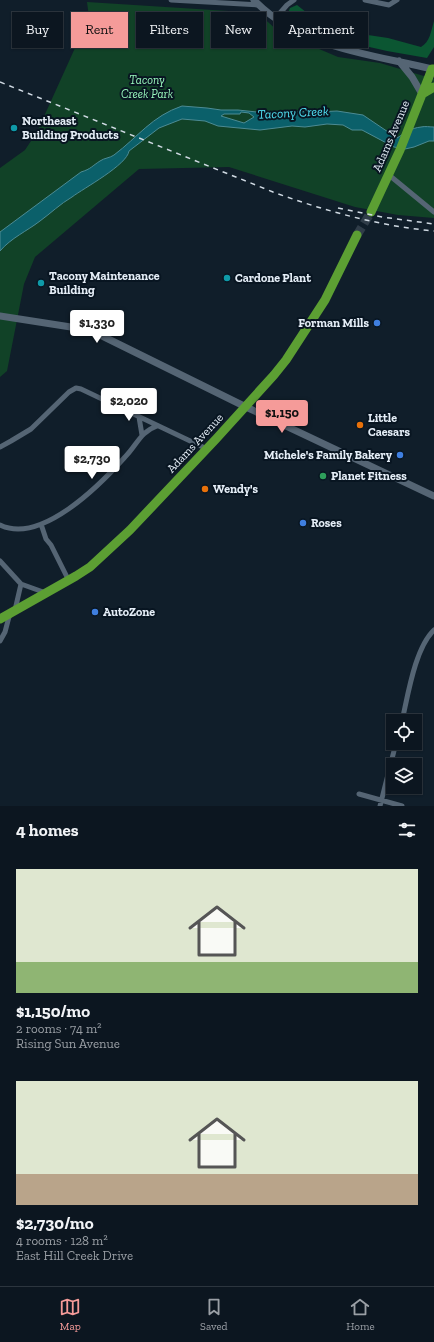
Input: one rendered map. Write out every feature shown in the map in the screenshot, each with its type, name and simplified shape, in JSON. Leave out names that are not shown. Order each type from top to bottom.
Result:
[{"type":"highway","name":"Adams Avenue","points":[[371,212],[400,150],[433,69]]},
{"type":"highway","points":[[422,94],[434,87]]},
{"type":"highway","name":"Adams Avenue","points":[[0,619],[90,567],[130,530],[246,407],[279,370],[313,319],[358,235]]},
{"type":"main road","points":[[257,3],[274,15]]},
{"type":"main road","points":[[342,48],[433,69]]},
{"type":"main road","points":[[399,61],[412,76],[422,94]]},
{"type":"main road","points":[[0,316],[90,330],[246,407],[434,496]]},
{"type":"street","points":[[170,0],[257,3]]},
{"type":"street","points":[[281,12],[294,0]]},
{"type":"street","points":[[365,0],[389,5],[397,0]]},
{"type":"street","points":[[389,175],[434,212]]},
{"type":"street","points":[[0,447],[31,429],[76,388],[82,389],[206,449]]},
{"type":"street","points":[[139,417],[142,435]]},
{"type":"street","points":[[0,525],[8,528],[22,529],[41,524],[60,514],[104,481],[128,455],[142,435],[150,428],[157,426]]},
{"type":"street","points":[[41,524],[46,539],[51,545],[68,581]]},
{"type":"street","points":[[0,561],[21,584],[47,593]]},
{"type":"street","points":[[0,641],[5,632],[21,584]]},
{"type":"street","points":[[404,714],[418,657],[429,635],[434,630]]},
{"type":"street","points":[[381,803],[394,750]]},
{"type":"street","points":[[358,794],[381,803],[402,806]]},
{"type":"green space","name":"Tacony Creek Park","points":[[87,2],[242,12],[211,12],[211,48],[266,48],[266,20],[274,27],[274,48],[317,48],[338,57],[380,63],[434,79],[434,218],[398,215],[355,207],[229,167],[139,169],[35,257],[24,284],[7,371],[0,377],[0,168],[25,150],[37,132],[75,48],[128,48],[128,12],[88,12]]},
{"type":"green space","points":[[297,5],[306,12],[288,12],[290,8]]},
{"type":"green space","points":[[434,21],[434,47],[427,58],[368,47],[368,35],[388,38],[421,47],[428,39]]},
{"type":"water","name":"Tacony Creek","points":[[182,106],[266,113],[269,111],[274,113],[337,111],[363,115],[397,138],[414,128],[434,127],[434,141],[429,141],[405,149],[394,147],[362,130],[352,130],[343,125],[327,124],[305,127],[292,126],[260,130],[218,126],[205,121],[182,119],[159,128],[129,151],[121,163],[14,238],[0,251],[0,232],[81,172],[114,155],[154,121],[171,110]],"holes":[[[241,112],[249,113],[254,117],[244,123],[221,116],[224,114],[240,114]]]},
{"type":"tunnel","points":[[357,235],[371,212]]},
{"type":"railway","points":[[0,82],[293,199],[352,217],[413,229],[434,231]]},
{"type":"railway","points":[[338,208],[382,217],[434,224]]},
{"type":"place","name":"Northeast Building Products","points":[[14,128]]},
{"type":"place","name":"Cardone Plant","points":[[227,278]]},
{"type":"place","name":"Tacony Maintenance Building","points":[[41,283]]},
{"type":"place","name":"Forman Mills","points":[[377,323]]},
{"type":"place","name":"Little Caesars","points":[[360,425]]},
{"type":"place","name":"Michele's Family Bakery","points":[[400,455]]},
{"type":"place","name":"Planet Fitness","points":[[323,476]]},
{"type":"place","name":"Wendy's","points":[[205,489]]},
{"type":"place","name":"Roses","points":[[303,523]]},
{"type":"place","name":"AutoZone","points":[[95,612]]}]
